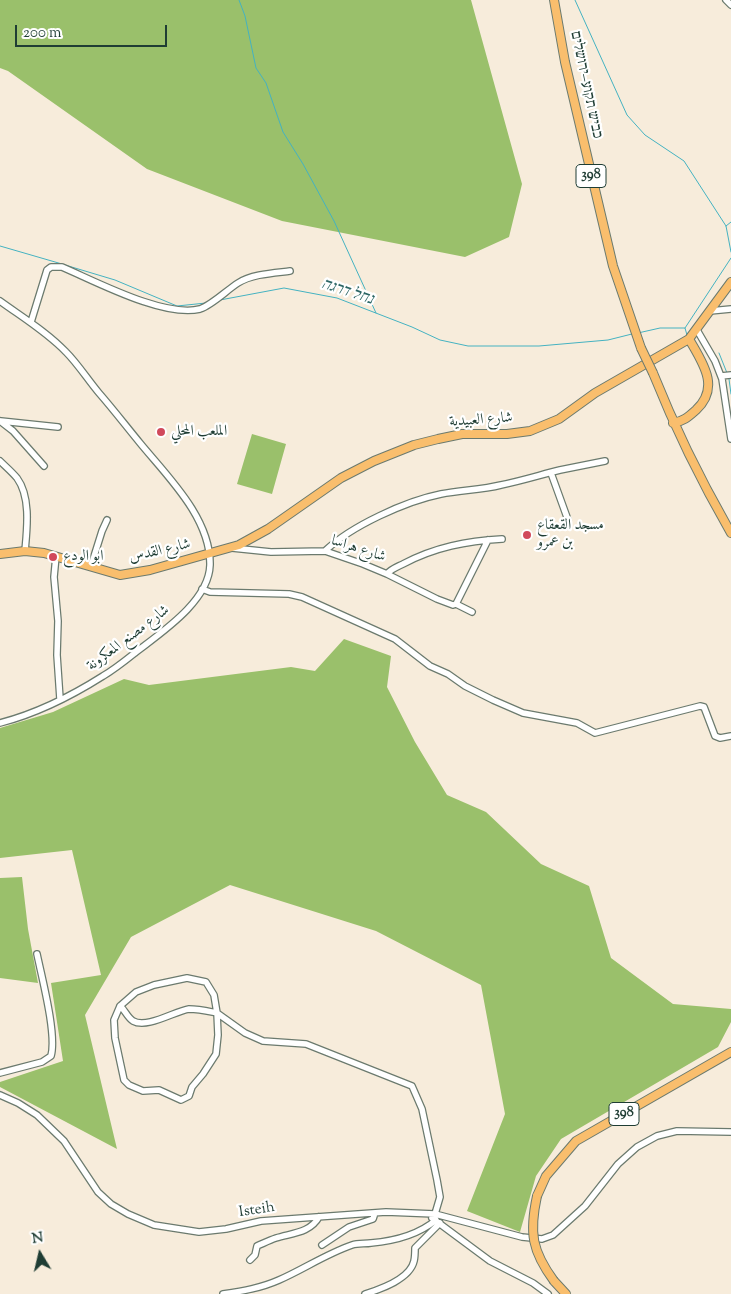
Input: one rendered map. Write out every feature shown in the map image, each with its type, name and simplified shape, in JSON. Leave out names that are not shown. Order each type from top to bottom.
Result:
[{"type":"main road","name":"כביש תקוע–ירושלים","points":[[554,0],[565,62],[613,266],[642,348],[673,423]]},
{"type":"main road","name":"شارع العبيدية","points":[[209,554],[230,548],[262,532],[341,478],[374,461],[414,445],[462,434],[507,434],[530,431],[559,419],[601,389],[689,339],[731,282]]},
{"type":"main road","points":[[673,423],[686,420],[702,404],[708,391],[709,382],[704,367],[689,339]]},
{"type":"main road","name":"398","points":[[673,423],[710,497],[731,533]]},
{"type":"main road","name":"شارع القدس","points":[[0,554],[24,550],[44,553],[120,575],[150,570],[209,554]]},
{"type":"main road","name":"398","points":[[566,1294],[542,1265],[534,1244],[533,1218],[537,1196],[546,1176],[576,1141],[731,1052]]},
{"type":"street","points":[[726,0],[731,5]]},
{"type":"street","points":[[31,322],[47,270],[51,267],[62,267],[154,305],[184,311],[202,308],[239,282],[248,278],[290,271]]},
{"type":"street","points":[[0,301],[31,322],[66,352],[176,485],[197,517],[209,554]]},
{"type":"street","points":[[710,311],[731,309]]},
{"type":"street","points":[[696,330],[716,361],[721,376],[731,439]]},
{"type":"street","points":[[721,376],[731,375]]},
{"type":"street","points":[[1,421],[58,427]]},
{"type":"street","points":[[1,421],[44,466]]},
{"type":"street","points":[[0,461],[17,478],[23,490],[27,531],[24,550]]},
{"type":"street","points":[[326,552],[331,546],[353,532],[401,506],[441,494],[498,486],[605,461]]},
{"type":"street","points":[[551,473],[568,520]]},
{"type":"street","points":[[91,566],[107,520]]},
{"type":"street","points":[[456,604],[488,540]]},
{"type":"street","name":"شارع هراسا","points":[[230,548],[271,552],[326,552],[364,564],[387,574],[408,561],[435,550],[469,541],[502,540]]},
{"type":"street","name":"شارع مصنع المعكرونة","points":[[0,722],[22,716],[104,676],[162,632],[180,617],[202,589],[210,566],[209,554]]},
{"type":"street","points":[[56,556],[54,577],[58,621],[57,654],[60,699]]},
{"type":"street","points":[[387,574],[437,600],[451,605],[456,604],[472,612]]},
{"type":"street","points":[[202,589],[210,592],[289,594],[302,598],[395,639],[430,666],[448,674],[465,686],[523,713],[577,723],[595,733],[700,706],[704,707],[715,736],[720,738],[731,736]]},
{"type":"street","points":[[0,1073],[42,1062],[51,1056],[53,1050],[37,954]]},
{"type":"street","points":[[188,978],[206,982],[214,995],[217,1013],[218,1035],[216,1054],[192,1087],[189,1096],[181,1100],[160,1090],[143,1090],[124,1080],[115,1038],[114,1020],[120,1006],[136,992],[154,985],[188,978]]},
{"type":"street","points":[[120,1006],[132,1020],[137,1022],[161,1020],[178,1012],[188,1010],[199,1009],[217,1013],[245,1033],[263,1041],[306,1044],[412,1086],[422,1108],[437,1180],[440,1197],[437,1219],[415,1248],[414,1262],[408,1272],[385,1287],[365,1294]]},
{"type":"street","name":"Isteih","points":[[0,1095],[18,1103],[37,1115],[64,1141],[98,1192],[112,1204],[128,1214],[154,1225],[186,1231],[205,1232],[261,1222],[375,1213],[424,1214],[437,1219]]},
{"type":"street","points":[[437,1219],[542,1239],[553,1235],[565,1226],[585,1206],[618,1164],[637,1147],[657,1136],[677,1131],[731,1132]]},
{"type":"street","points":[[322,1245],[349,1226],[373,1219],[375,1213]]},
{"type":"street","points":[[250,1260],[255,1255],[258,1246],[305,1230],[315,1224],[318,1217]]},
{"type":"street","points":[[223,1294],[254,1289],[279,1280],[319,1259],[355,1244],[390,1240],[427,1228],[437,1219]]},
{"type":"street","points":[[437,1219],[490,1261],[533,1283],[548,1294]]},
{"type":"green space","points":[[0,0],[471,0],[522,184],[509,237],[465,257],[282,221],[147,169],[8,71],[0,68]]},
{"type":"green space","points":[[252,434],[286,444],[272,494],[237,484]]},
{"type":"green space","points":[[344,639],[391,656],[387,687],[415,742],[447,795],[486,812],[541,864],[589,886],[611,958],[673,1004],[731,1009],[731,1022],[718,1047],[561,1139],[536,1176],[520,1232],[467,1211],[505,1114],[481,985],[376,931],[230,885],[131,937],[85,1015],[117,1149],[0,1087],[0,1082],[63,1061],[51,983],[101,975],[72,850],[0,858],[0,728],[53,712],[124,679],[149,685],[291,667],[315,671]]},
{"type":"green space","points":[[22,877],[28,929],[38,983],[0,978],[0,878]]},
{"type":"waterway","points":[[239,0],[245,16],[256,68],[266,83],[283,132],[334,221],[376,313]]},
{"type":"waterway","points":[[575,0],[627,115],[645,135],[684,161],[726,226],[731,252]]},
{"type":"waterway","points":[[726,226],[731,222]]},
{"type":"waterway","name":"נחל דרגה","points":[[0,246],[62,264]]},
{"type":"waterway","points":[[685,328],[731,258]]},
{"type":"waterway","name":"נחל דרגה","points":[[65,265],[115,280],[177,306],[206,303]]},
{"type":"waterway","name":"נחל דרגה","points":[[220,300],[284,288],[337,298],[440,340],[468,346],[539,346],[608,340],[632,334]]},
{"type":"waterway","name":"נחל דרגה","points":[[638,333],[660,328],[685,328],[687,335]]},
{"type":"waterway","name":"נחל דרגה","points":[[719,353],[727,373]]},
{"type":"waterway","name":"נחל דרגה","points":[[729,379],[731,394]]},
{"type":"place","name":"الملعب المحلي","points":[[161,432]]},
{"type":"place","name":"مسجد القعقاع بن عمرو","points":[[527,535]]},
{"type":"place","name":"ابو الودع","points":[[53,557]]}]
